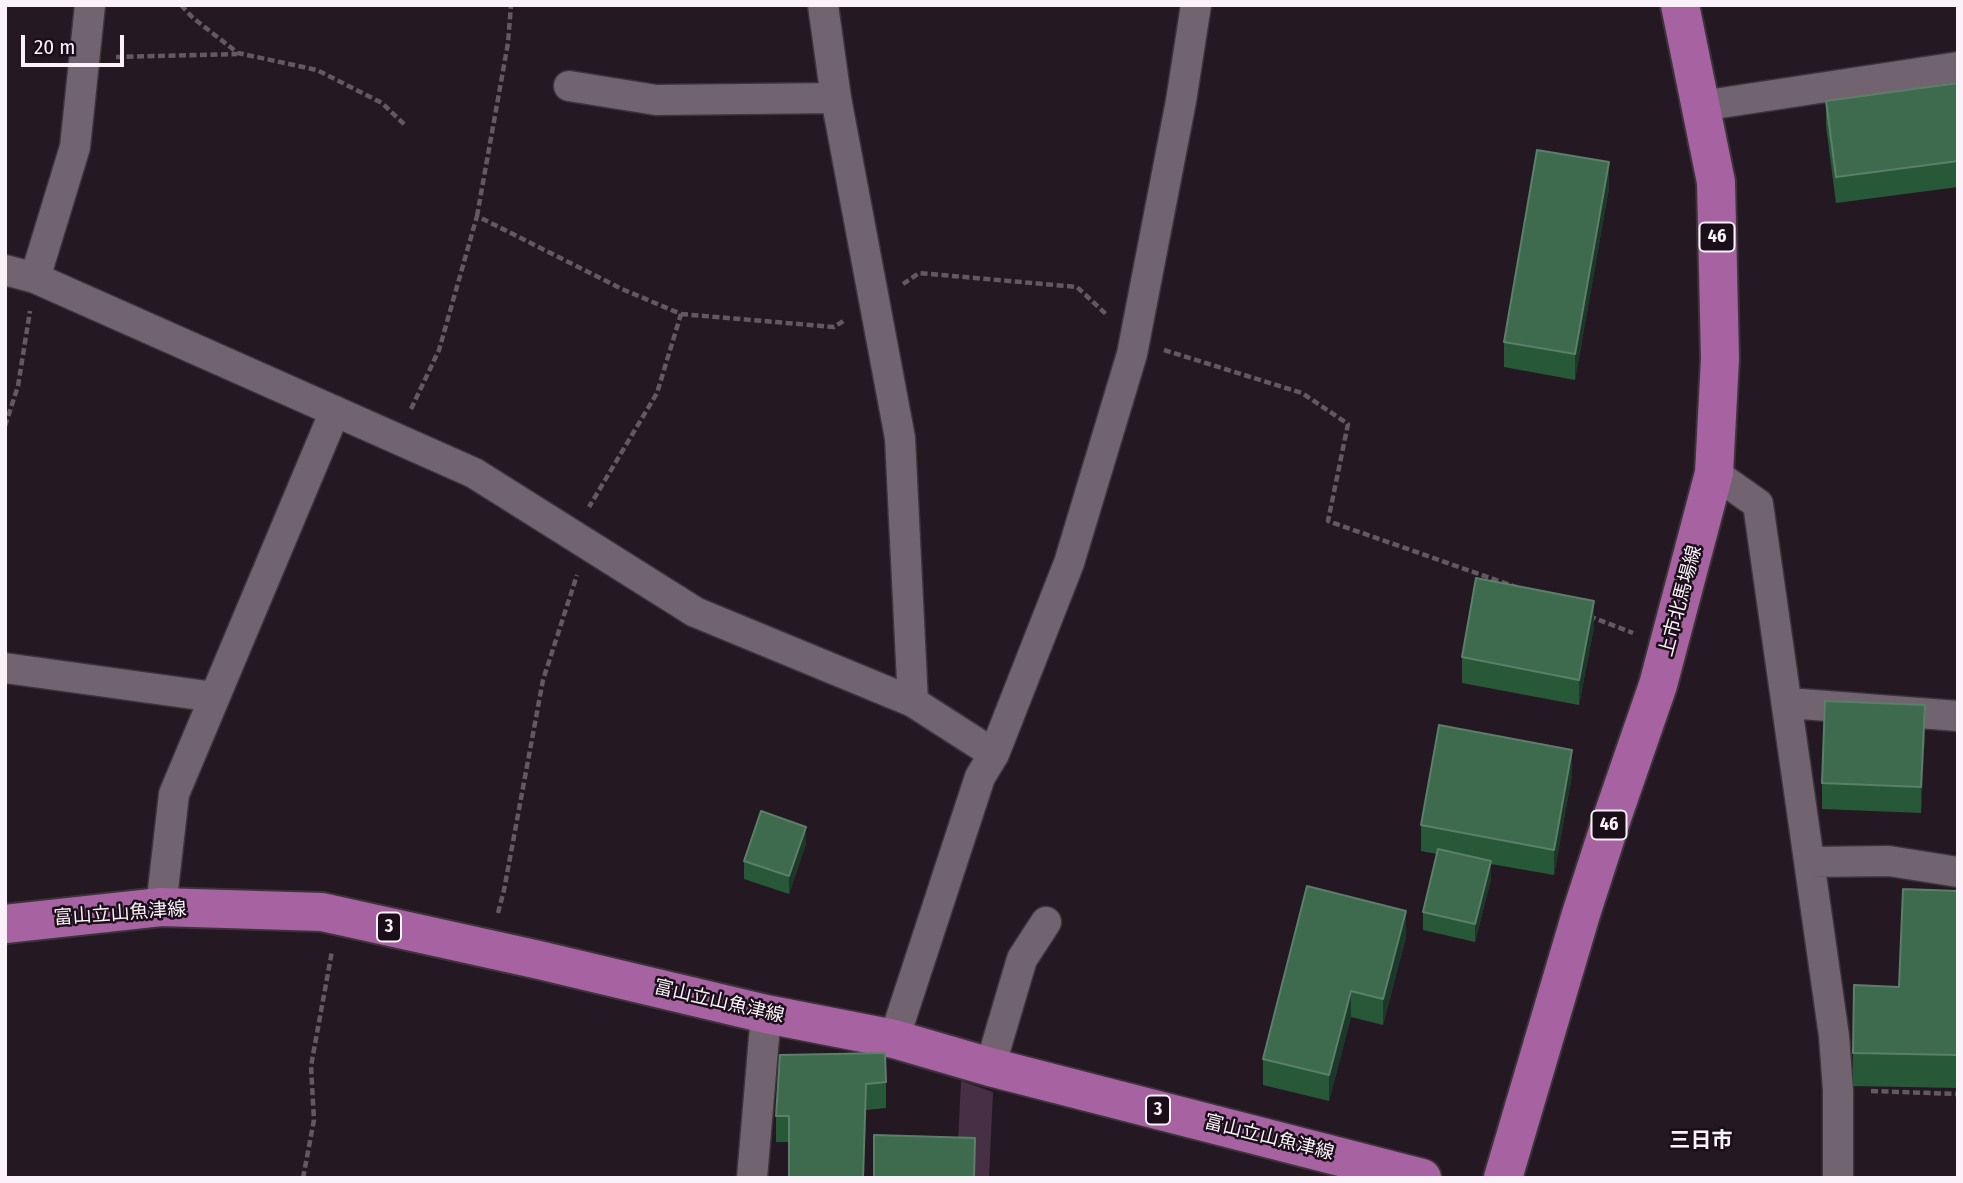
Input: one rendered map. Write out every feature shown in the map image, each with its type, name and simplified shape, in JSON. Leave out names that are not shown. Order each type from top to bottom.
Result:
[{"type":"main road","name":"上市北馬場線","points":[[1503,1178],[1581,914],[1658,685],[1714,473],[1720,359],[1716,182],[1680,5]]},
{"type":"main road","name":"富山立山魚津線","points":[[5,923],[161,907],[322,912],[766,1014],[894,1039],[990,1067],[1422,1178]]},
{"type":"street","points":[[35,278],[75,146],[90,5]]},
{"type":"street","points":[[823,5],[836,98],[900,438],[914,702]]},
{"type":"street","points":[[894,1039],[980,777],[994,754],[1069,563],[1135,341],[1181,101],[1196,5]]},
{"type":"street","points":[[1701,106],[1958,67]]},
{"type":"street","points":[[569,86],[656,100],[836,98]]},
{"type":"street","points":[[5,270],[35,278],[474,473],[695,612],[914,702],[994,754]]},
{"type":"street","points":[[161,907],[174,794],[335,411]]},
{"type":"street","points":[[1714,473],[1758,504],[1834,1036],[1838,1090],[1838,1178]]},
{"type":"street","points":[[5,668],[214,697]]},
{"type":"street","points":[[1788,703],[1958,716]]},
{"type":"street","points":[[1810,862],[1889,861],[1958,872]]},
{"type":"street","points":[[990,1067],[1022,959],[1046,922]]},
{"type":"street","points":[[752,1178],[766,1014]]},
{"type":"path","points":[[181,5],[237,54]]},
{"type":"path","points":[[397,438],[439,350],[477,216],[508,43],[510,5]]},
{"type":"path","points":[[85,58],[237,54],[317,70],[382,103],[406,126]]},
{"type":"path","points":[[477,216],[622,289],[681,314],[834,327],[919,273],[1077,287],[1135,341],[1302,393],[1348,424],[1328,521],[1519,588]]},
{"type":"path","points":[[5,426],[19,386],[35,278]]},
{"type":"path","points":[[489,949],[504,890],[543,681],[580,539],[657,393],[681,314]]},
{"type":"path","points":[[1581,612],[1668,647]]},
{"type":"path","points":[[303,1178],[314,1120],[311,1066],[338,916]]},
{"type":"path","points":[[1838,1090],[1958,1094]]},
{"type":"shaded area","points":[[961,1081],[993,1092],[989,1178],[975,1178],[975,1164],[957,1163]]},
{"type":"building","points":[[1958,83],[1958,161],[1836,177],[1826,101]]},
{"type":"building","points":[[1537,150],[1609,162],[1575,354],[1504,342]]},
{"type":"building","points":[[1476,578],[1594,601],[1579,680],[1462,657]]},
{"type":"building","points":[[1825,701],[1925,705],[1921,787],[1822,783]]},
{"type":"building","points":[[1439,725],[1572,750],[1554,850],[1421,825]]},
{"type":"building","points":[[761,811],[806,827],[789,876],[744,861]]},
{"type":"building","points":[[1438,849],[1491,861],[1475,924],[1423,912]]},
{"type":"building","points":[[1307,886],[1406,911],[1383,999],[1351,991],[1329,1075],[1263,1059]]},
{"type":"building","points":[[1903,889],[1958,891],[1958,1055],[1853,1053],[1854,985],[1899,987]]},
{"type":"building","points":[[885,1053],[886,1082],[866,1084],[863,1178],[789,1178],[789,1116],[776,1116],[780,1055]]},
{"type":"building","points":[[874,1135],[975,1138],[974,1178],[874,1178]]},
{"type":"district","name":"三日市","points":[[1701,1141]]}]
